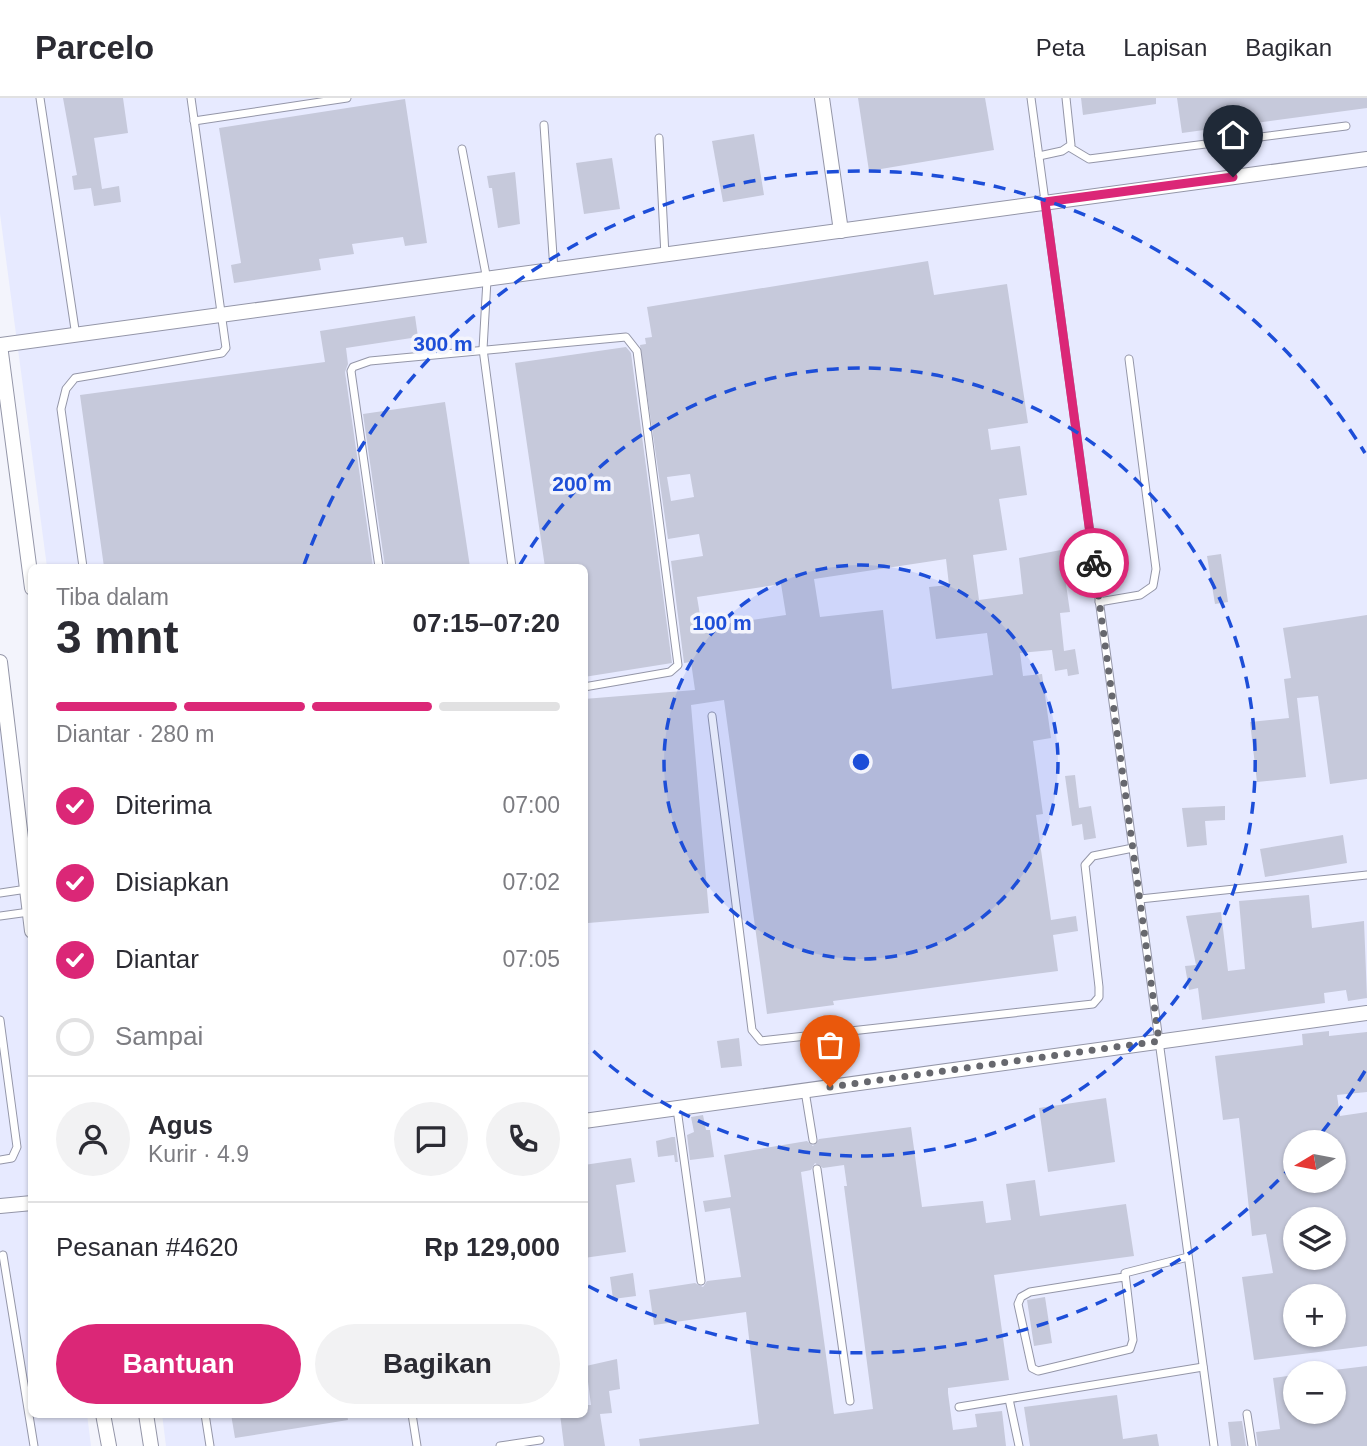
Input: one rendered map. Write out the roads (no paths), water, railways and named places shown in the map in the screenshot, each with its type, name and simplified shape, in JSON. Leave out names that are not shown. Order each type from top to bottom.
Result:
[{"type":"street","points":[[822,98],[841,231]]},
{"type":"street","points":[[29,564],[0,345],[665,257],[1367,159]]},
{"type":"street","points":[[0,662],[28,889]]},
{"type":"street","points":[[588,1120],[1367,1013]]},
{"type":"street","points":[[0,1206],[28,1203]]},
{"type":"street","points":[[104,1418],[109,1446]]},
{"type":"street","points":[[147,1418],[151,1446]]},
{"type":"lane","points":[[40,98],[76,336]]},
{"type":"lane","points":[[83,564],[61,409],[65,389],[75,378],[222,353],[227,340],[191,98]]},
{"type":"lane","points":[[194,121],[347,98]]},
{"type":"lane","points":[[1031,98],[1214,1446]]},
{"type":"lane","points":[[1066,98],[1072,140],[1069,147]]},
{"type":"lane","points":[[544,125],[554,270]]},
{"type":"lane","points":[[1039,156],[1069,147],[1089,159],[1346,126]]},
{"type":"lane","points":[[659,138],[665,257]]},
{"type":"lane","points":[[462,149],[488,280],[484,349],[512,564]]},
{"type":"lane","points":[[379,564],[351,371],[353,367],[370,361],[619,336],[636,345],[678,666],[670,672],[588,686]]},
{"type":"lane","points":[[1099,602],[1140,595],[1153,586],[1156,569],[1129,359]]},
{"type":"lane","points":[[712,716],[752,1030],[761,1041],[1093,1004],[1098,997],[1099,988],[1085,865],[1093,856],[1133,848]]},
{"type":"lane","points":[[1140,899],[1367,875]]},
{"type":"lane","points":[[0,893],[28,889]]},
{"type":"lane","points":[[0,916],[28,912]]},
{"type":"lane","points":[[0,1020],[17,1147],[12,1158],[0,1160]]},
{"type":"lane","points":[[805,1090],[813,1140]]},
{"type":"lane","points":[[677,1109],[701,1280]]},
{"type":"lane","points":[[817,1169],[850,1401]]},
{"type":"lane","points":[[3,1255],[28,1409]]},
{"type":"lane","points":[[1124,1277],[1030,1292],[1021,1297],[1018,1304],[1032,1368],[1038,1371],[1130,1349],[1133,1340],[1124,1277],[1127,1271],[1188,1257]]},
{"type":"lane","points":[[959,1407],[1203,1367]]},
{"type":"lane","points":[[1009,1399],[1018,1446]]},
{"type":"lane","points":[[1247,1414],[1252,1446]]},
{"type":"lane","points":[[29,1418],[34,1446]]},
{"type":"lane","points":[[206,1418],[210,1446]]},
{"type":"lane","points":[[413,1418],[417,1446]]},
{"type":"lane","points":[[500,1446],[540,1440]]}]
